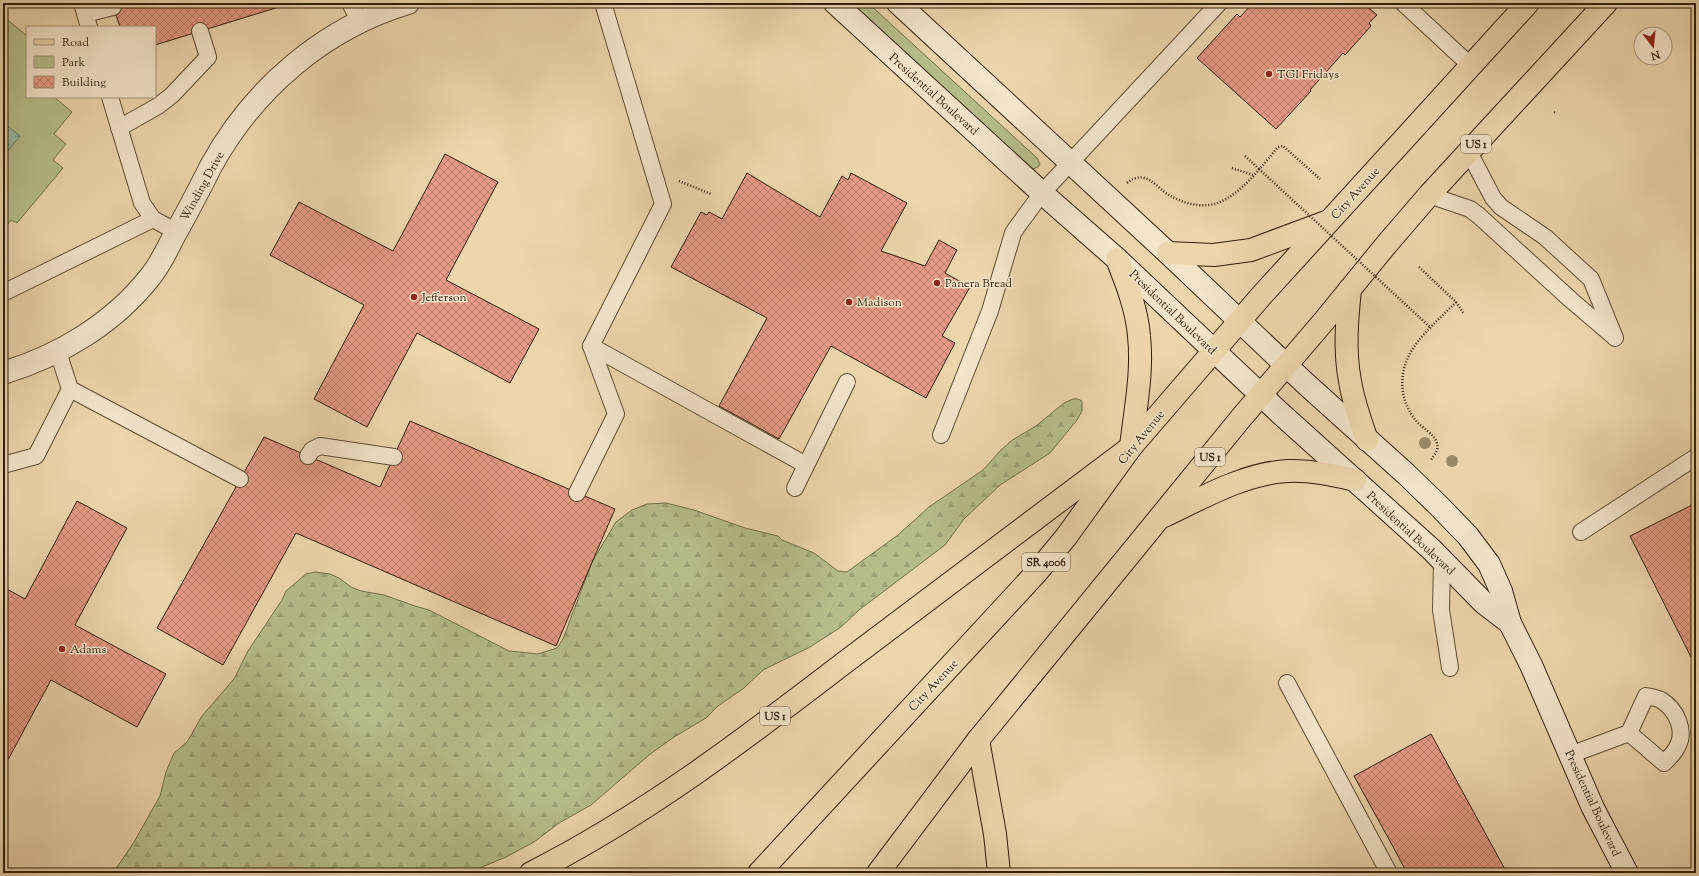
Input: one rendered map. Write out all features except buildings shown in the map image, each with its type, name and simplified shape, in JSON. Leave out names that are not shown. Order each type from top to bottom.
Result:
[{"type":"main road","name":"City Avenue","points":[[758,873],[1037,572],[1066,537],[1131,447],[1240,320],[1528,3]]},
{"type":"main road","name":"US 1","points":[[978,740],[1159,518],[1429,195],[1606,3]]},
{"type":"main road","points":[[1168,253],[1214,255],[1251,250],[1331,220]]},
{"type":"main road","points":[[1117,259],[1132,300],[1139,336],[1140,375],[1131,447]]},
{"type":"main road","points":[[1350,289],[1346,337],[1347,366],[1352,394],[1367,440]]},
{"type":"main road","name":"US 1","points":[[531,873],[620,822],[690,777],[752,733],[1131,447]]},
{"type":"main road","points":[[1159,518],[1239,483],[1263,475],[1288,471],[1310,472],[1355,480]]},
{"type":"main road","points":[[878,873],[978,740]]},
{"type":"main road","points":[[978,740],[995,834],[999,873]]},
{"type":"street","name":"Winding Drive","points":[[3,373],[58,352],[120,310],[136,294],[154,271],[177,232],[212,165],[234,130],[258,98],[278,78],[300,60],[340,33],[360,22],[408,3]]},
{"type":"street","name":"Presidential Boulevard","points":[[835,3],[1042,193],[1117,259],[1261,395],[1355,480],[1484,603],[1510,623]]},
{"type":"street","name":"Presidential Boulevard","points":[[898,3],[1439,506],[1468,536],[1489,564],[1501,591],[1510,623],[1531,665],[1593,808],[1627,873]]},
{"type":"lane","points":[[350,3],[360,22]]},
{"type":"lane","points":[[577,493],[616,414],[591,346],[600,324],[663,204],[603,3]]},
{"type":"lane","points":[[941,435],[990,311],[1016,227],[1042,193],[1070,162],[1219,3]]},
{"type":"lane","points":[[1403,3],[1471,66]]},
{"type":"lane","points":[[85,15],[113,6]]},
{"type":"lane","points":[[119,128],[158,106],[172,95],[208,58],[200,31]]},
{"type":"lane","points":[[110,98],[142,203],[153,219],[177,232]]},
{"type":"lane","points":[[1429,195],[1470,209],[1478,214],[1571,300],[1615,338],[1591,279],[1545,237],[1501,207],[1493,198],[1469,152]]},
{"type":"lane","points":[[3,293],[153,219]]},
{"type":"lane","points":[[591,346],[806,464]]},
{"type":"lane","points":[[58,352],[70,389],[240,479]]},
{"type":"lane","points":[[795,488],[847,382]]},
{"type":"lane","points":[[3,465],[36,456],[70,389]]},
{"type":"lane","points":[[308,456],[312,450],[320,446],[394,457]]},
{"type":"lane","points":[[1581,532],[1696,457]]},
{"type":"lane","points":[[1442,562],[1441,610],[1450,668]]},
{"type":"lane","points":[[1287,683],[1388,873]]},
{"type":"lane","points":[[1570,755],[1629,733]]},
{"type":"path","points":[[1123,188],[1132,179],[1140,177],[1146,178],[1168,195],[1183,202],[1196,205],[1218,203],[1227,199],[1238,191],[1278,148],[1283,146],[1320,179]]},
{"type":"path","points":[[1245,156],[1431,328]]},
{"type":"path","points":[[1232,168],[1253,175]]},
{"type":"path","points":[[655,176],[684,182],[711,194]]},
{"type":"path","points":[[1419,267],[1456,302],[1464,314]]},
{"type":"path","points":[[1431,460],[1438,445],[1436,440],[1417,422],[1404,398],[1402,384],[1404,369],[1409,356],[1431,328],[1456,302]]},
{"type":"green space","points":[[851,3],[868,3],[1037,158],[1040,164],[1038,167],[1033,169],[1029,166]]},
{"type":"green space","points":[[3,16],[26,35],[26,98],[55,98],[72,112],[54,134],[66,144],[53,160],[63,168],[17,223],[11,220],[3,230]]},
{"type":"green space","points":[[1073,399],[1082,401],[1082,411],[1077,420],[1050,453],[1000,485],[964,519],[945,545],[859,610],[841,627],[810,647],[763,670],[744,688],[718,706],[706,718],[674,737],[649,755],[591,805],[559,823],[534,842],[506,857],[468,873],[113,873],[134,842],[160,796],[166,772],[174,753],[187,742],[202,716],[234,679],[248,651],[282,600],[286,591],[306,574],[315,572],[330,574],[339,578],[351,587],[361,591],[384,595],[429,610],[509,651],[538,654],[557,648],[563,639],[592,562],[616,522],[632,510],[647,504],[666,503],[694,510],[745,528],[778,536],[782,540],[814,553],[838,571],[847,572],[898,535],[929,507],[983,470],[1011,441],[1036,426],[1064,403]]},
{"type":"water","points":[[3,122],[20,136],[3,157]]},
{"type":"place","name":"TGI Fridays","points":[[1269,74]]},
{"type":"place","name":"Panera Bread","points":[[937,283]]},
{"type":"place","name":"Jefferson","points":[[414,297]]},
{"type":"place","name":"Madison","points":[[849,302]]},
{"type":"place","name":"Adams","points":[[62,649]]}]
